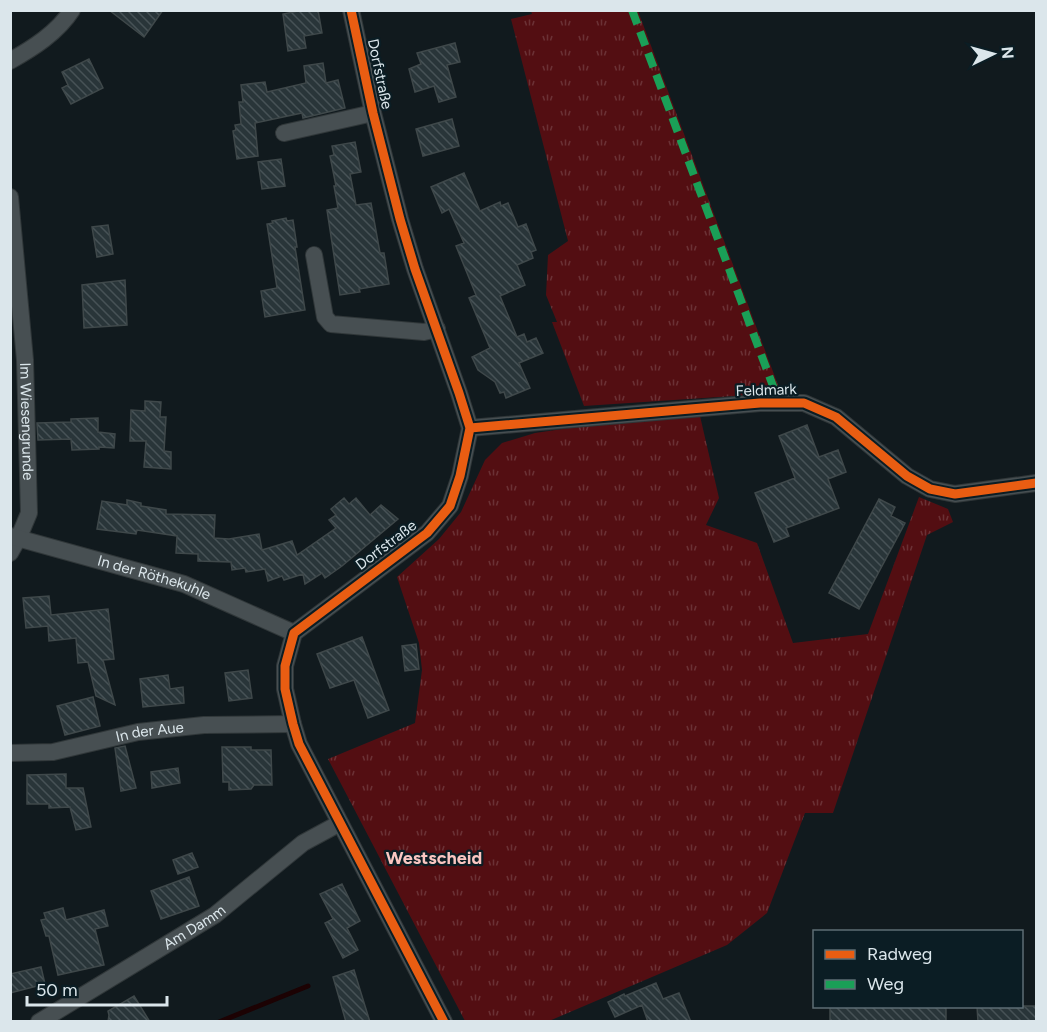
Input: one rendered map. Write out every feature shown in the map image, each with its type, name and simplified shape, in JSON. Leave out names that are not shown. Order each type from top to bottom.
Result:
[{"type":"street","points":[[10,61],[35,47],[66,20],[72,10]]},
{"type":"street","name":"Dorfstraße","points":[[294,633],[428,533],[450,506],[460,476],[470,428],[400,219],[373,113],[351,10]]},
{"type":"street","name":"Dorfstraße","points":[[284,133],[373,113]]},
{"type":"street","name":"Im Wiesengrunde","points":[[10,197],[25,360],[29,513],[15,536],[10,553]]},
{"type":"street","points":[[314,255],[325,317],[331,324],[424,332],[436,329]]},
{"type":"street","name":"Feldmark","points":[[470,428],[760,403],[804,403],[836,417],[907,476],[930,489],[955,494],[1036,483]]},
{"type":"street","name":"In der Röthekuhle","points":[[15,536],[184,584],[294,633]]},
{"type":"street","points":[[294,633],[285,666],[285,689],[299,744],[444,1022]]},
{"type":"street","name":"In der Aue","points":[[10,753],[53,752],[138,732],[204,725],[293,724]]},
{"type":"street","name":"Am Damm","points":[[39,1022],[215,915],[303,843],[340,823]]},
{"type":"green space","points":[[531,11],[638,11],[781,393],[584,406],[552,322],[557,322],[546,295],[548,255],[568,241],[511,19],[532,14]]},
{"type":"green space","points":[[700,416],[719,498],[706,525],[757,543],[793,643],[868,634],[919,497],[948,509],[953,522],[927,535],[833,813],[805,813],[767,913],[727,945],[549,1021],[465,1021],[328,759],[415,723],[422,670],[419,643],[397,577],[439,539],[461,512],[485,460],[502,443],[535,433],[590,425]]},
{"type":"building","points":[[109,10],[163,10],[144,37]]},
{"type":"building","points":[[318,10],[322,33],[304,36],[306,48],[288,51],[283,14]]},
{"type":"building","points":[[455,43],[460,62],[447,65],[456,97],[439,102],[434,86],[415,92],[409,69],[421,64],[417,53]]},
{"type":"building","points":[[89,59],[103,88],[71,104],[62,88],[68,85],[62,72]]},
{"type":"building","points":[[323,63],[326,83],[338,80],[345,108],[303,118],[302,113],[255,123],[258,156],[237,159],[233,131],[236,130],[235,125],[241,124],[239,102],[243,102],[241,85],[265,82],[267,92],[306,83],[304,66]]},
{"type":"building","points":[[452,119],[459,146],[423,156],[416,129]]},
{"type":"building","points":[[355,142],[361,172],[350,174],[356,205],[371,203],[380,253],[384,253],[389,284],[340,295],[327,210],[338,208],[330,156],[334,155],[332,146]]},
{"type":"building","points":[[281,159],[285,186],[262,189],[258,162]]},
{"type":"building","points":[[464,173],[480,211],[500,202],[501,206],[508,203],[518,227],[526,224],[536,250],[531,252],[533,258],[517,265],[525,285],[500,296],[517,337],[524,334],[527,342],[536,338],[543,353],[519,363],[530,388],[506,398],[504,392],[500,393],[495,382],[478,370],[472,357],[490,348],[469,298],[476,295],[456,246],[464,243],[449,209],[442,213],[431,187]]},
{"type":"building","points":[[286,218],[287,221],[293,220],[305,310],[265,317],[261,291],[277,288],[267,224]]},
{"type":"building","points":[[108,225],[113,254],[97,257],[92,227]]},
{"type":"building","points":[[125,280],[127,325],[84,328],[82,285]]},
{"type":"building","points":[[145,401],[161,402],[160,417],[166,417],[164,451],[171,452],[171,469],[144,467],[146,441],[130,441],[131,410],[145,411]]},
{"type":"building","points":[[98,418],[98,432],[115,434],[114,448],[72,450],[71,439],[38,440],[37,423]]},
{"type":"building","points":[[807,425],[819,457],[838,450],[846,472],[828,479],[839,508],[786,528],[789,536],[774,542],[755,493],[795,478],[779,436]]},
{"type":"building","points":[[344,498],[349,504],[356,498],[370,515],[381,505],[398,519],[325,578],[322,573],[305,584],[303,574],[284,580],[282,576],[268,581],[265,569],[246,572],[245,568],[232,570],[231,562],[198,561],[198,554],[176,553],[177,536],[137,530],[136,534],[97,529],[102,501],[127,505],[127,500],[141,503],[141,506],[166,510],[166,514],[215,515],[214,538],[229,539],[259,534],[262,550],[292,541],[297,555],[336,528],[329,520],[336,515],[331,509]]},
{"type":"building","points":[[879,499],[895,507],[891,516],[905,523],[859,609],[829,593]]},
{"type":"building","points":[[49,596],[51,615],[108,609],[114,659],[103,660],[115,705],[96,696],[88,662],[78,663],[76,638],[49,641],[48,626],[26,628],[23,598]]},
{"type":"building","points":[[362,637],[389,710],[368,718],[354,680],[330,688],[317,654]]},
{"type":"building","points":[[416,644],[419,669],[405,671],[402,646]]},
{"type":"building","points":[[248,670],[252,698],[229,701],[225,673]]},
{"type":"building","points":[[168,675],[170,689],[183,687],[184,703],[143,707],[140,679]]},
{"type":"building","points":[[93,697],[100,726],[65,735],[57,706]]},
{"type":"building","points":[[125,746],[136,788],[121,791],[115,748]]},
{"type":"building","points":[[222,747],[271,750],[272,785],[254,785],[251,789],[229,790],[229,782],[223,782]]},
{"type":"building","points":[[178,768],[180,783],[152,788],[151,772]]},
{"type":"building","points":[[66,774],[66,788],[83,788],[91,827],[76,830],[70,807],[49,808],[49,804],[27,804],[27,775]]},
{"type":"building","points":[[192,853],[198,867],[178,874],[173,860]]},
{"type":"building","points":[[189,877],[199,906],[161,919],[151,891]]},
{"type":"building","points":[[342,884],[360,921],[347,928],[358,950],[343,958],[325,923],[333,919],[320,894]]},
{"type":"building","points":[[63,908],[66,920],[104,910],[108,926],[95,929],[104,965],[58,975],[49,936],[46,936],[41,920],[46,919],[44,913]]},
{"type":"building","points":[[41,967],[45,984],[10,993],[10,974]]},
{"type":"building","points":[[354,970],[370,1022],[346,1022],[333,977]]},
{"type":"building","points":[[656,983],[663,999],[679,993],[691,1022],[648,1022],[642,1005],[615,1017],[608,1002]]},
{"type":"building","points":[[134,996],[150,1022],[108,1022],[108,1011]]},
{"type":"building","points":[[1036,1006],[1036,1022],[978,1022],[977,1008]]},
{"type":"building","points":[[830,1008],[946,1008],[946,1022],[830,1022]]},
{"type":"waterway","points":[[219,1022],[308,986]]},
{"type":"marked path","points":[[632,10],[779,402]]},
{"type":"cycle path","points":[[351,10],[373,113],[400,219],[470,428],[460,476],[450,506],[427,533],[294,633],[285,666],[285,689],[299,744],[444,1022]]},
{"type":"cycle path","points":[[470,428],[760,403],[804,403],[836,417],[907,476],[930,489],[955,494],[1036,483]]},
{"type":"district","name":"Westscheid","points":[[434,858]]}]
